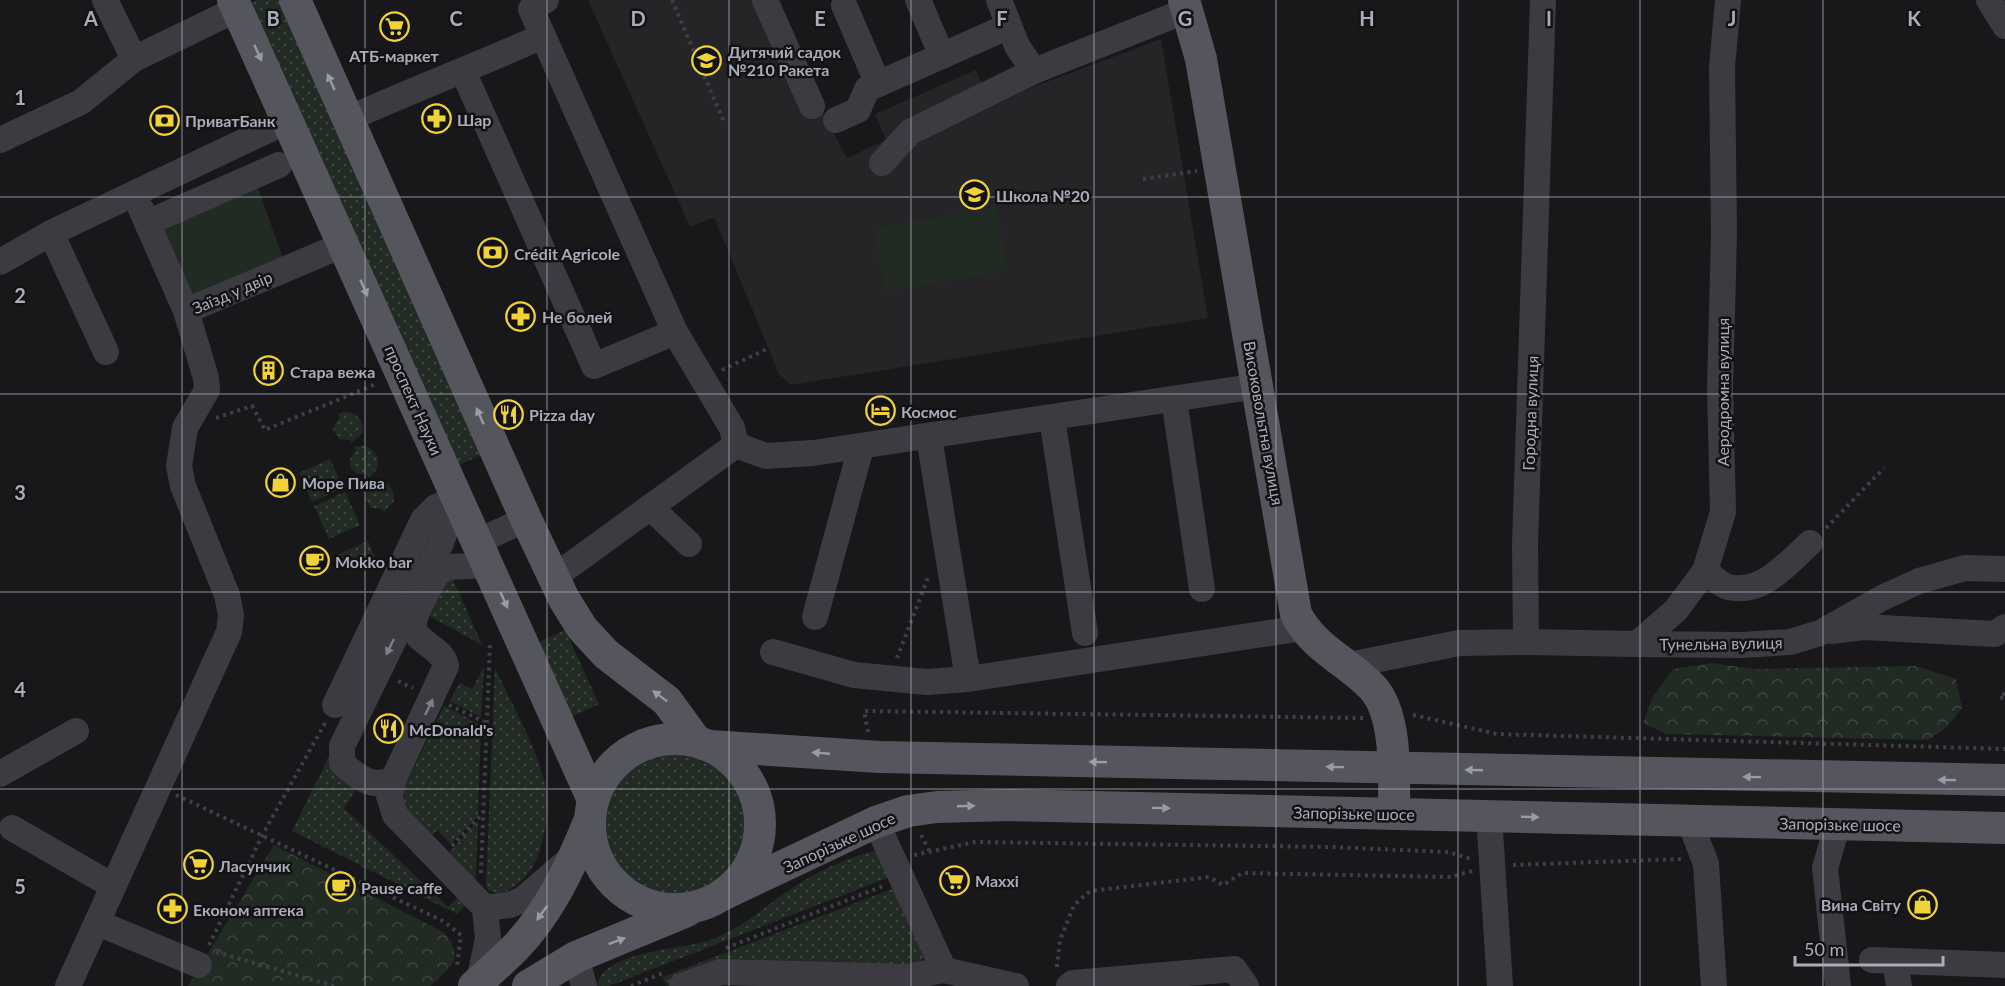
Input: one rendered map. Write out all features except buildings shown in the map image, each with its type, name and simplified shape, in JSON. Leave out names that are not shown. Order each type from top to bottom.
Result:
[{"type":"main road","points":[[295,0],[526,519],[572,614],[606,654],[667,701],[703,743],[732,760],[749,781],[758,806],[760,833],[753,859],[738,881],[712,900],[682,909],[657,908],[634,899],[614,884],[599,863],[590,812]]},
{"type":"main road","name":"проспект Науки","points":[[235,4],[483,554],[590,812]]},
{"type":"main road","name":"Високовольтна вулиця","points":[[1186,5],[1201,59],[1296,614],[1303,628],[1313,640],[1373,688],[1384,710],[1394,767],[1394,814]]},
{"type":"main road","points":[[472,980],[516,947],[546,909],[576,854],[601,780],[615,763],[632,749],[663,740],[880,757],[2005,780]]},
{"type":"main road","name":"Запорізьке шосе","points":[[528,986],[580,971],[712,900],[876,822],[908,811],[937,807],[1011,805],[2005,828]]},
{"type":"street","points":[[105,0],[134,59]]},
{"type":"street","points":[[546,0],[531,9],[675,332],[732,428],[736,445]]},
{"type":"street","points":[[765,0],[812,106]]},
{"type":"street","points":[[918,0],[942,56]]},
{"type":"street","points":[[999,0],[1017,46],[1034,71]]},
{"type":"street","name":"Городна вулиця","points":[[1526,642],[1525,544],[1543,0]]},
{"type":"street","name":"Аеродромна вулиця","points":[[1637,644],[1676,610],[1705,571],[1723,512],[1720,389],[1724,235],[1722,67],[1728,0]]},
{"type":"street","points":[[1989,0],[2005,26]]},
{"type":"street","points":[[0,140],[81,102],[134,59],[235,4]]},
{"type":"street","points":[[844,5],[878,84]]},
{"type":"street","points":[[882,163],[909,132],[1034,71],[1186,5]]},
{"type":"street","points":[[836,120],[858,110],[867,89],[1009,26]]},
{"type":"street","points":[[348,119],[429,82],[463,71],[543,36]]},
{"type":"street","points":[[463,71],[594,366],[675,332]]},
{"type":"street","points":[[0,262],[51,233],[289,120]]},
{"type":"street","points":[[147,223],[279,165]]},
{"type":"street","points":[[134,193],[186,311]]},
{"type":"street","points":[[51,233],[105,352]]},
{"type":"street","name":"Заїзд у двір","points":[[183,438],[207,390],[206,378],[186,311],[345,244]]},
{"type":"street","points":[[736,445],[766,456],[861,447],[1258,386]]},
{"type":"street","points":[[1174,399],[1202,589]]},
{"type":"street","points":[[1052,418],[1084,633]]},
{"type":"street","points":[[929,437],[968,679]]},
{"type":"street","points":[[68,986],[229,632],[231,615],[227,596],[183,486],[179,466],[183,438]]},
{"type":"street","points":[[554,577],[736,445]]},
{"type":"street","points":[[815,617],[861,447]]},
{"type":"street","points":[[332,711],[423,520],[436,507],[458,498]]},
{"type":"street","points":[[394,778],[385,784],[377,785],[350,770],[342,763],[342,746],[440,545],[458,498]]},
{"type":"street","points":[[650,507],[689,544]]},
{"type":"street","points":[[472,980],[488,939],[482,905],[437,862],[395,815],[389,796],[394,778],[446,666],[444,657],[439,651],[420,639],[414,620],[437,573],[483,554],[526,519]]},
{"type":"street","points":[[1705,571],[1726,587],[1751,588],[1774,576],[1810,543]]},
{"type":"street","name":"Тунельна вулиця","points":[[1637,644],[1742,645],[1790,642],[1820,633],[1882,598],[1919,581],[1965,568],[2004,572]]},
{"type":"street","points":[[1820,633],[1864,627],[1995,634],[2005,627]]},
{"type":"street","points":[[773,652],[854,675],[927,682],[968,679],[1303,628]]},
{"type":"street","points":[[1344,666],[1459,643],[1637,644]]},
{"type":"street","points":[[0,774],[76,730]]},
{"type":"street","points":[[1489,815],[1500,986]]},
{"type":"street","points":[[876,822],[944,970]]},
{"type":"street","points":[[1690,822],[1706,864],[1714,986]]},
{"type":"street","points":[[1838,824],[1825,868],[1838,986]]},
{"type":"street","points":[[12,828],[111,885]]},
{"type":"street","points":[[482,905],[509,905],[522,900],[576,854]]},
{"type":"street","points":[[98,923],[199,965]]},
{"type":"street","points":[[1889,969],[2005,965]]},
{"type":"street","points":[[1063,980],[1072,983],[1234,969],[1246,986]]},
{"type":"street","points":[[678,977],[720,972],[907,977],[944,970],[1016,986]]},
{"type":"path","points":[[672,0],[724,122]]},
{"type":"path","points":[[1143,179],[1218,168]]},
{"type":"path","points":[[701,379],[767,349]]},
{"type":"path","points":[[183,438],[252,406],[265,430],[376,384]]},
{"type":"path","points":[[1810,543],[1884,468]]},
{"type":"path","points":[[889,678],[928,576],[948,553]]},
{"type":"path","points":[[472,980],[456,970],[461,935],[482,905],[490,643]]},
{"type":"path","points":[[332,711],[264,834],[208,947],[218,953],[334,986]]},
{"type":"path","points":[[868,733],[864,711],[1370,718]]},
{"type":"path","points":[[1412,714],[1497,734],[2005,748]]},
{"type":"path","points":[[158,787],[264,834],[443,921],[461,935]]},
{"type":"path","points":[[437,862],[485,812]]},
{"type":"path","points":[[920,834],[929,850]]},
{"type":"path","points":[[718,952],[897,871],[929,850],[975,842],[1330,847],[1448,852],[1494,866]]},
{"type":"path","points":[[1063,980],[1060,940],[1074,905],[1090,891],[1209,877],[1223,885],[1242,873],[1451,877],[1494,866],[1676,859]]},
{"type":"path","points":[[631,986],[678,977]]},
{"type":"shaded area","name":"Школа №20","points":[[588,0],[771,0],[826,119],[847,158],[886,140],[875,114],[976,70],[990,103],[1161,39],[1208,318],[791,385],[779,374],[714,217],[690,227]]},
{"type":"green space","points":[[257,0],[282,0],[484,454],[456,466],[248,4]]},
{"type":"green space","points":[[256,182],[285,264],[188,304],[157,226]]},
{"type":"green space","points":[[997,207],[1008,271],[885,292],[874,228]]},
{"type":"green space","points":[[343,412],[355,414],[362,423],[363,432],[352,443],[350,440],[339,439],[333,430],[340,418],[338,414]]},
{"type":"green space","points":[[364,446],[374,451],[378,460],[376,469],[368,477],[366,474],[353,471],[350,464],[352,455],[356,451],[354,447]]},
{"type":"green space","points":[[330,459],[343,488],[312,502],[299,473]]},
{"type":"green space","points":[[370,482],[387,483],[393,492],[394,501],[384,512],[382,509],[371,508],[365,499],[372,487]]},
{"type":"green space","points":[[345,492],[360,525],[329,539],[314,506]]},
{"type":"green space","points":[[368,541],[375,557],[345,571],[337,555]]},
{"type":"green space","points":[[451,575],[482,645],[426,614]]},
{"type":"green space","points":[[565,630],[599,704],[569,718],[535,644]]},
{"type":"green space","points":[[1711,663],[1755,669],[1916,666],[1956,679],[1962,708],[1946,728],[1928,740],[1666,734],[1643,723],[1652,698],[1673,669]]},
{"type":"green space","points":[[484,667],[481,717],[449,701],[460,683],[472,689]]},
{"type":"green space","points":[[495,668],[538,760],[548,804],[540,851],[533,867],[522,880],[501,894],[489,891],[486,885]]},
{"type":"green space","points":[[444,706],[481,725],[478,816],[451,844],[437,830],[426,842],[397,802]]},
{"type":"green space","points":[[351,712],[334,750],[359,785],[344,808],[448,907],[458,897],[466,905],[457,914],[292,831]]},
{"type":"green space","points":[[675,752],[703,757],[727,773],[743,797],[748,825],[743,853],[727,877],[703,893],[675,898],[647,893],[623,877],[607,853],[602,825],[607,797],[623,773],[647,757]]},
{"type":"green space","points":[[478,821],[475,889],[444,858]]},
{"type":"green space","points":[[274,845],[445,933],[451,942],[455,956],[449,968],[431,986],[188,986]]},
{"type":"green space","points":[[874,851],[879,853],[895,875],[609,986],[597,986],[602,974],[613,965],[646,953],[698,943],[722,935],[742,924],[808,878],[840,862]]},
{"type":"green space","points":[[900,886],[925,956],[921,964],[722,967],[667,986],[662,977]]},
{"type":"place","name":"АТБ-маркет","points":[[394,27]]},
{"type":"place","name":"Дитячий садок №210 Ракета","points":[[707,60]]},
{"type":"place","name":"Шар","points":[[436,119]]},
{"type":"place","name":"ПриватБанк","points":[[164,120]]},
{"type":"place","name":"Школа №20","points":[[975,195]]},
{"type":"place","name":"Crédit Agricole","points":[[493,253]]},
{"type":"place","name":"Не болей","points":[[521,316]]},
{"type":"place","name":"Стара вежа","points":[[269,371]]},
{"type":"place","name":"Космос","points":[[880,411]]},
{"type":"place","name":"Pizza day","points":[[508,414]]},
{"type":"place","name":"Море Пива","points":[[281,482]]},
{"type":"place","name":"Mokko bar","points":[[314,561]]},
{"type":"place","name":"McDonald's","points":[[388,729]]},
{"type":"place","name":"Ласунчик","points":[[198,865]]},
{"type":"place","name":"Maxxi","points":[[954,880]]},
{"type":"place","name":"Pause caffe","points":[[340,887]]},
{"type":"place","name":"Вина Світу","points":[[1922,904]]},
{"type":"place","name":"Економ аптека","points":[[172,909]]}]
